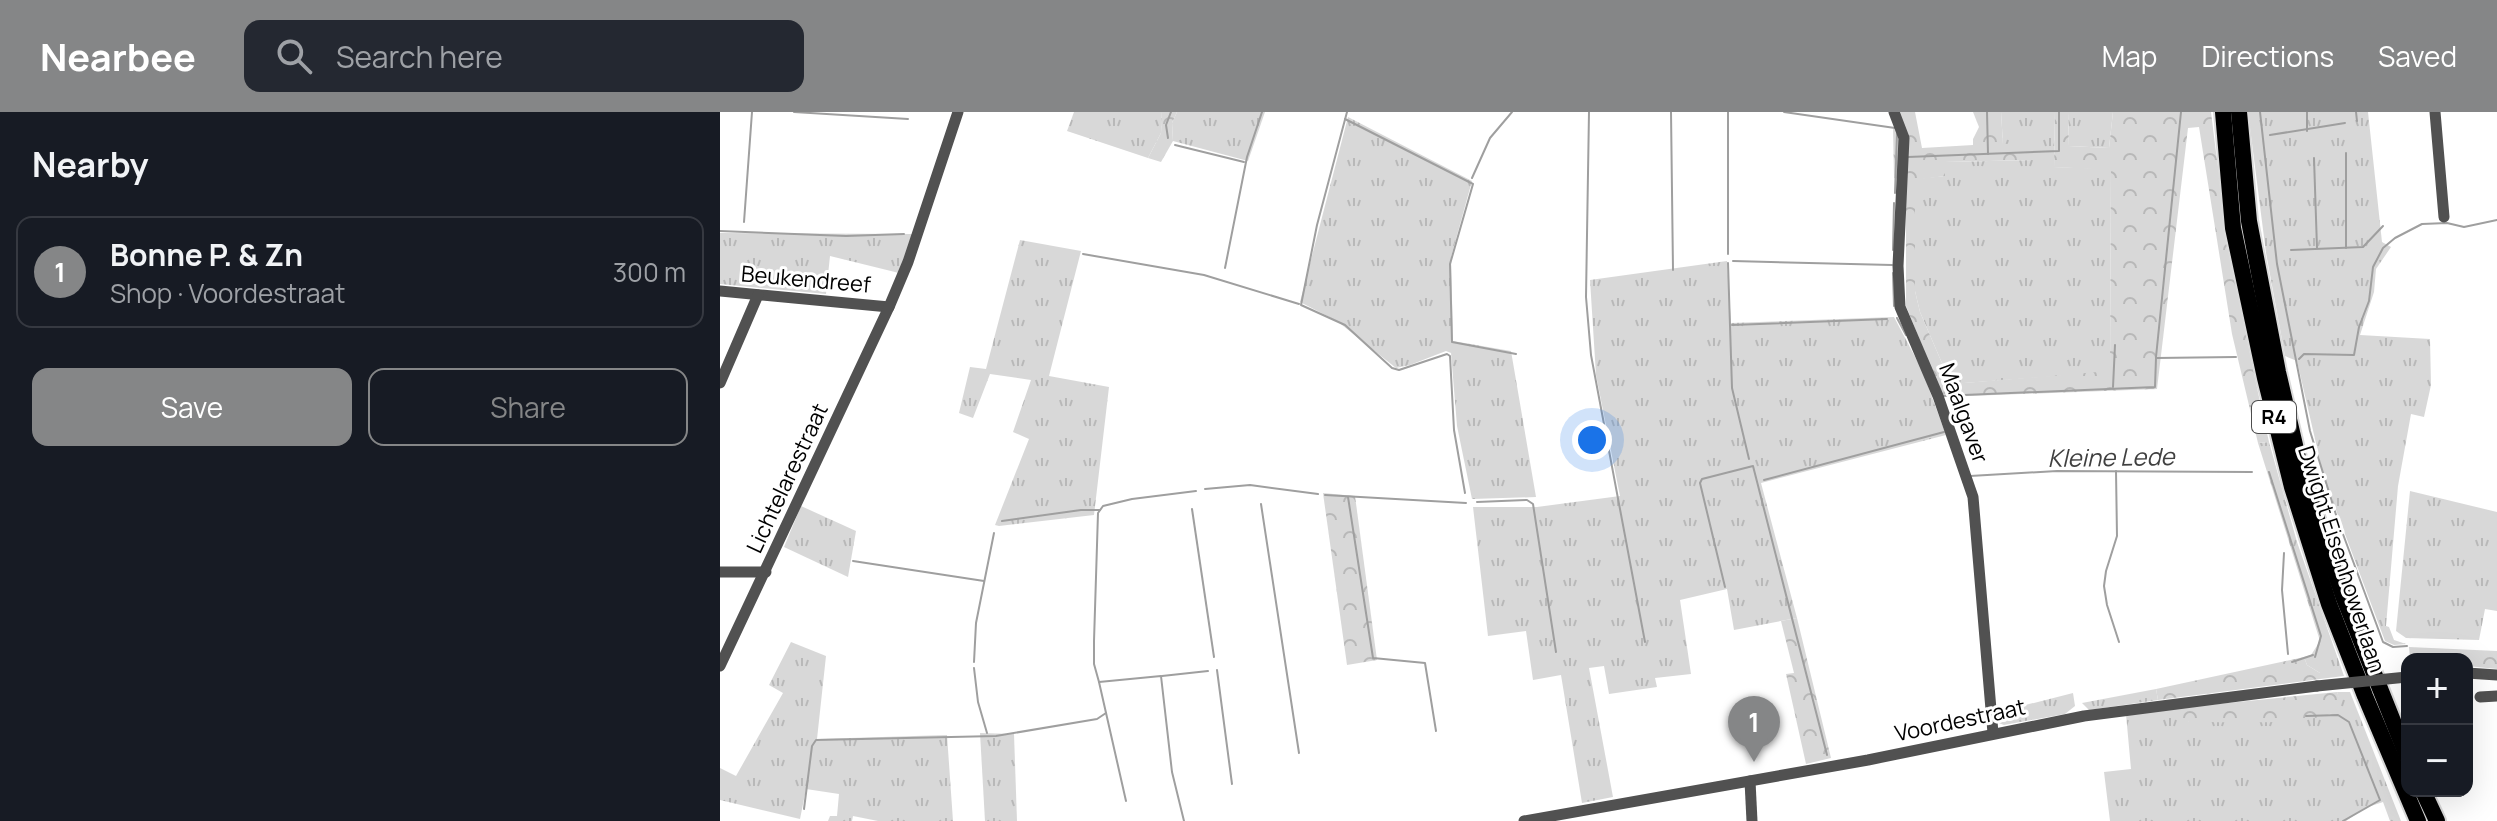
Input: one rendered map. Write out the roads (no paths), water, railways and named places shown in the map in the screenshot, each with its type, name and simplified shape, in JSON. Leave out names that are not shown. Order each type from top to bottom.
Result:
[{"type":"highway","name":"Dwight Eisenhowerlaan","points":[[2223,112],[2233,228],[2292,487],[2329,604],[2415,817]]},
{"type":"highway","name":"Dwight Eisenhowerlaan","points":[[2239,112],[2249,221],[2278,372],[2302,475],[2343,596],[2401,741]]},
{"type":"highway","points":[[2426,798],[2439,821]]},
{"type":"street","name":"Lichtelarestraat","points":[[720,666],[889,307],[908,262],[958,112]]},
{"type":"street","name":"Maalgaver","points":[[1894,112],[1904,138],[1898,266],[1900,307],[1938,396],[1973,497],[1993,733]]},
{"type":"street","points":[[2435,112],[2444,217]]},
{"type":"street","name":"Beukendreef","points":[[720,291],[889,307]]},
{"type":"street","points":[[720,383],[758,295]]},
{"type":"street","points":[[720,572],[766,572]]},
{"type":"street","points":[[2473,673],[2497,675]]},
{"type":"street","name":"Voordestraat","points":[[1524,821],[2084,716],[2401,678]]},
{"type":"street","points":[[2480,697],[2497,696]]},
{"type":"street","points":[[1750,781],[1752,821]]},
{"type":"waterway","points":[[744,222],[752,112]]},
{"type":"waterway","points":[[794,112],[908,119]]},
{"type":"waterway","points":[[1168,138],[1166,125],[1171,112]]},
{"type":"waterway","points":[[1225,268],[1247,157],[1262,112]]},
{"type":"waterway","points":[[1347,112],[1317,225],[1301,305],[1345,325],[1392,368],[1399,370],[1447,354],[1450,356],[1454,430],[1465,493]]},
{"type":"waterway","points":[[1472,178],[1490,138],[1512,112]]},
{"type":"waterway","points":[[1589,112],[1586,297],[1591,355],[1645,642]]},
{"type":"waterway","points":[[1671,112],[1673,270]]},
{"type":"waterway","points":[[1728,112],[1728,254]]},
{"type":"waterway","name":"Kleine Lede","points":[[1784,112],[1895,128]]},
{"type":"waterway","points":[[1987,112],[1988,154]]},
{"type":"waterway","points":[[1908,157],[2059,151],[2059,112]]},
{"type":"waterway","points":[[2156,357],[2181,112]]},
{"type":"waterway","points":[[2260,112],[2277,264],[2310,431],[2337,518],[2383,642],[2393,647],[2407,646]]},
{"type":"waterway","points":[[2307,112],[2307,131]]},
{"type":"waterway","points":[[2356,112],[2357,121]]},
{"type":"waterway","points":[[1345,119],[1473,184],[1450,264],[1452,342],[1516,354]]},
{"type":"waterway","points":[[2270,135],[2345,123]]},
{"type":"waterway","name":"Kleine Lede","points":[[1895,193],[1897,134]]},
{"type":"waterway","points":[[1175,145],[1244,162]]},
{"type":"waterway","points":[[2346,153],[2346,248]]},
{"type":"waterway","points":[[2314,158],[2317,248]]},
{"type":"waterway","name":"Kleine Lede","points":[[1893,250],[1894,203]]},
{"type":"waterway","points":[[2299,359],[2304,354],[2354,355],[2359,327],[2369,301],[2373,267],[2383,248],[2395,238],[2422,224],[2447,223],[2464,227],[2497,220]]},
{"type":"waterway","points":[[2291,250],[2363,247],[2383,226]]},
{"type":"waterway","points":[[720,231],[846,236],[904,234]]},
{"type":"waterway","points":[[1083,254],[1204,275],[1299,304]]},
{"type":"waterway","points":[[1733,261],[1892,265]]},
{"type":"waterway","points":[[1728,263],[1732,388],[1749,459]]},
{"type":"waterway","name":"Kleine Lede","points":[[1893,273],[1894,306]]},
{"type":"waterway","name":"Kleine Lede","points":[[1897,318],[1906,335]]},
{"type":"waterway","points":[[1732,325],[1887,319]]},
{"type":"waterway","points":[[2113,387],[2115,345]]},
{"type":"waterway","points":[[1941,396],[2155,387],[2156,358],[2236,357]]},
{"type":"waterway","points":[[1764,480],[1944,432]]},
{"type":"waterway","points":[[1725,587],[1700,483],[1702,479],[1753,466],[1827,755]]},
{"type":"waterway","name":"Kleine Lede","points":[[1970,476],[2057,471],[2252,472]]},
{"type":"waterway","points":[[2116,471],[2117,536],[2104,586],[2119,642]]},
{"type":"waterway","name":"Kleine Lede","points":[[2269,472],[2321,636],[2315,657]]},
{"type":"waterway","points":[[1205,489],[1250,485],[1318,494]]},
{"type":"waterway","points":[[1184,821],[1172,772],[1161,676],[1099,682],[1094,664],[1098,513],[1103,506],[1132,499],[1196,491]]},
{"type":"waterway","points":[[1325,495],[1466,503]]},
{"type":"waterway","points":[[1348,497],[1373,658],[1425,663],[1436,731]]},
{"type":"waterway","points":[[1477,502],[1527,500],[1533,504],[1556,652]]},
{"type":"waterway","points":[[1261,504],[1299,753]]},
{"type":"waterway","points":[[1192,509],[1214,657]]},
{"type":"waterway","points":[[1002,521],[1100,510]]},
{"type":"waterway","points":[[974,662],[976,623],[994,533]]},
{"type":"waterway","points":[[2284,553],[2282,590],[2288,654]]},
{"type":"waterway","points":[[853,561],[984,581]]},
{"type":"waterway","points":[[2292,662],[2313,655]]},
{"type":"waterway","points":[[974,668],[978,702],[987,733]]},
{"type":"waterway","points":[[1217,670],[1232,784]]},
{"type":"waterway","points":[[1162,676],[1208,671]]},
{"type":"waterway","points":[[1099,682],[1126,801]]},
{"type":"waterway","points":[[804,809],[812,746],[816,740],[996,736],[1097,719],[1106,713]]},
{"type":"waterway","name":"Kleine Lede","points":[[2306,716],[2338,715],[2349,722],[2380,800],[2343,821]]},
{"type":"place","name":"Bonne P. & Zn","points":[[1754,762]]}]
